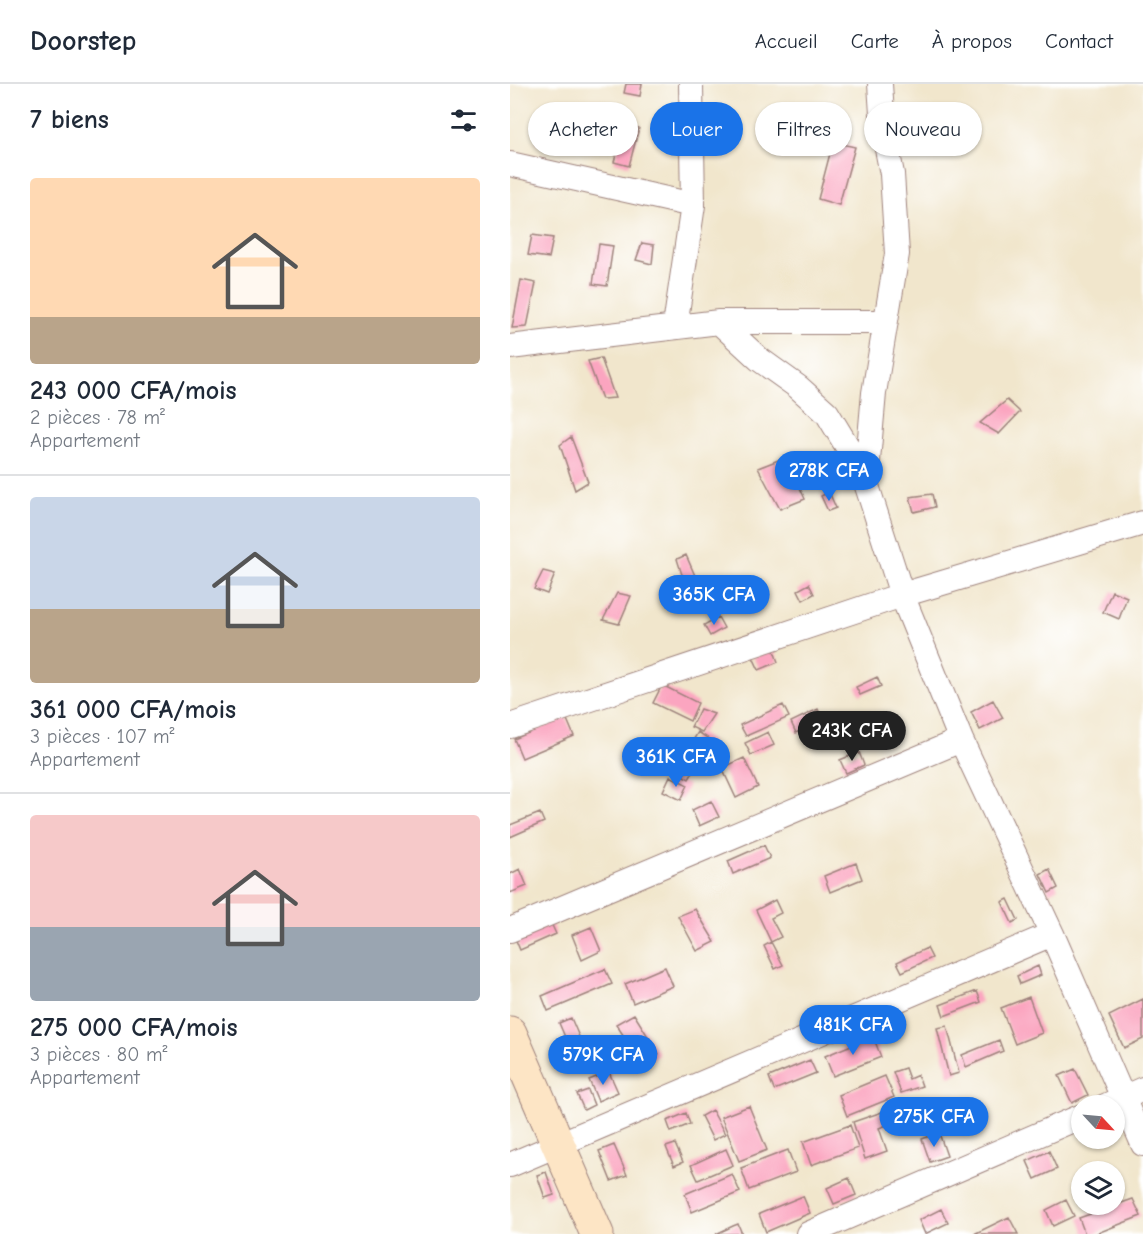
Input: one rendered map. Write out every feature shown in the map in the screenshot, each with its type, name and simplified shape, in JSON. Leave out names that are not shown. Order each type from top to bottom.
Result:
[{"type":"street","points":[[675,326],[693,205],[691,84]]},
{"type":"street","points":[[866,483],[874,393],[897,254],[892,174],[883,129],[880,84]]},
{"type":"street","points":[[510,164],[693,205]]},
{"type":"street","points":[[510,346],[719,322],[885,322]]},
{"type":"street","points":[[719,322],[759,359],[798,387],[827,413],[847,446],[866,483],[902,595],[961,740],[1052,934],[1123,1095]]},
{"type":"street","points":[[510,726],[902,595],[1143,523]]},
{"type":"street","points":[[510,930],[961,740]]},
{"type":"street","points":[[510,1165],[1052,934]]},
{"type":"street","points":[[510,1033],[597,1234]]},
{"type":"street","points":[[1125,1099],[1143,1143]]},
{"type":"street","points":[[808,1234],[1071,1121]]},
{"type":"building","points":[[626,84],[642,84],[640,96],[624,93]]},
{"type":"building","points":[[852,146],[855,147],[839,205],[818,199],[829,156],[852,156]]},
{"type":"building","points":[[616,156],[632,156],[629,166],[614,162]]},
{"type":"building","points":[[532,235],[553,238],[549,258],[528,255]]},
{"type":"building","points":[[642,243],[654,245],[652,264],[636,260]]},
{"type":"building","points":[[599,244],[613,246],[607,286],[593,284]]},
{"type":"building","points":[[521,280],[536,283],[527,327],[512,328]]},
{"type":"building","points":[[601,358],[615,398],[602,399],[588,361]]},
{"type":"building","points":[[1007,400],[1020,412],[999,434],[980,423]]},
{"type":"building","points":[[571,437],[588,482],[575,490],[560,445]]},
{"type":"building","points":[[786,457],[805,499],[780,509],[758,468]]},
{"type":"building","points":[[829,492],[836,508],[828,511],[821,496]]},
{"type":"building","points":[[932,494],[935,507],[914,512],[910,497]]},
{"type":"building","points":[[686,555],[696,578],[685,584],[677,559]]},
{"type":"building","points":[[543,571],[555,574],[547,594],[534,589]]},
{"type":"building","points":[[809,584],[814,594],[803,600],[798,590]]},
{"type":"building","points":[[1112,591],[1127,597],[1119,619],[1103,612]]},
{"type":"building","points":[[617,593],[631,596],[619,624],[603,620]]},
{"type":"building","points":[[718,617],[724,628],[710,636],[704,625]]},
{"type":"building","points":[[773,648],[778,662],[759,670],[753,657]]},
{"type":"building","points":[[877,677],[881,686],[860,695],[856,687]]},
{"type":"building","points":[[662,685],[698,703],[690,721],[653,703]]},
{"type":"building","points":[[993,700],[1003,718],[980,730],[971,712]]},
{"type":"building","points":[[783,705],[789,717],[746,736],[740,725]]},
{"type":"building","points":[[700,709],[714,714],[702,732],[691,727]]},
{"type":"building","points":[[818,709],[824,721],[796,733],[791,722]]},
{"type":"building","points":[[566,717],[574,736],[522,758],[514,739]]},
{"type":"building","points":[[698,732],[712,741],[689,779],[675,771]]},
{"type":"building","points":[[768,732],[774,745],[751,755],[745,743]]},
{"type":"building","points":[[859,752],[864,765],[846,773],[840,760]]},
{"type":"building","points":[[744,758],[758,787],[736,798],[722,768]]},
{"type":"building","points":[[670,776],[688,785],[681,800],[663,791]]},
{"type":"building","points":[[711,801],[719,817],[699,826],[692,810]]},
{"type":"building","points":[[540,813],[544,822],[510,837],[510,825]]},
{"type":"building","points":[[764,845],[770,858],[733,874],[728,861]]},
{"type":"building","points":[[856,863],[862,879],[830,892],[824,876]]},
{"type":"building","points":[[520,869],[527,886],[510,893],[510,874]]},
{"type":"building","points":[[1049,869],[1058,888],[1049,893],[1040,874]]},
{"type":"building","points":[[1008,899],[1018,920],[1012,923],[1002,902]]},
{"type":"building","points":[[775,900],[781,913],[771,918],[781,937],[771,942],[756,910]]},
{"type":"building","points":[[695,909],[715,942],[697,951],[678,916]]},
{"type":"building","points":[[551,923],[556,934],[520,950],[515,938]]},
{"type":"building","points":[[591,927],[601,951],[582,960],[572,935]]},
{"type":"building","points":[[771,942],[783,965],[775,969],[764,946]]},
{"type":"building","points":[[927,948],[932,958],[902,972],[897,962]]},
{"type":"building","points":[[1038,966],[1041,975],[1020,984],[1017,976]]},
{"type":"building","points":[[665,967],[673,986],[633,1003],[625,984]]},
{"type":"building","points":[[605,969],[612,984],[548,1011],[542,996]]},
{"type":"building","points":[[977,991],[981,1002],[944,1016],[940,1005]]},
{"type":"building","points":[[1029,997],[1042,1033],[1015,1044],[1001,1008]]},
{"type":"building","points":[[1143,999],[1143,1039],[1124,1048],[1109,1016]]},
{"type":"building","points":[[634,1014],[659,1054],[643,1066],[616,1024]]},
{"type":"building","points":[[571,1018],[586,1053],[574,1058],[559,1023]]},
{"type":"building","points":[[947,1026],[959,1073],[949,1076],[937,1028]]},
{"type":"building","points":[[873,1036],[881,1057],[833,1076],[825,1056]]},
{"type":"building","points":[[999,1040],[1003,1051],[966,1067],[962,1055]]},
{"type":"building","points":[[810,1060],[816,1073],[774,1090],[769,1077]]},
{"type":"building","points":[[905,1068],[909,1079],[918,1075],[922,1086],[901,1093],[893,1072]]},
{"type":"building","points":[[1075,1069],[1088,1095],[1071,1095],[1071,1101],[1059,1076]]},
{"type":"building","points":[[609,1072],[618,1092],[598,1101],[589,1080]]},
{"type":"building","points":[[885,1076],[894,1097],[847,1116],[839,1095]]},
{"type":"building","points":[[588,1090],[594,1105],[584,1110],[577,1094]]},
{"type":"building","points":[[749,1106],[767,1150],[739,1161],[721,1117]]},
{"type":"building","points":[[712,1110],[725,1134],[713,1140],[701,1116]]},
{"type":"building","points":[[882,1112],[887,1125],[879,1128],[887,1151],[865,1159],[853,1122]]},
{"type":"building","points":[[686,1113],[690,1124],[671,1132],[667,1121]]},
{"type":"building","points":[[850,1125],[858,1148],[811,1165],[803,1142]]},
{"type":"building","points":[[939,1133],[947,1156],[930,1162],[922,1139]]},
{"type":"building","points":[[675,1144],[683,1162],[674,1166],[666,1147]]},
{"type":"building","points":[[614,1145],[627,1175],[611,1181],[599,1151]]},
{"type":"building","points":[[726,1149],[733,1165],[698,1180],[691,1165]]},
{"type":"building","points":[[788,1150],[796,1172],[749,1190],[741,1168]]},
{"type":"building","points":[[1049,1151],[1057,1169],[1035,1179],[1027,1161]]},
{"type":"building","points":[[546,1172],[554,1195],[545,1198],[537,1175]]},
{"type":"building","points":[[732,1174],[740,1192],[692,1212],[685,1194]]},
{"type":"building","points":[[849,1178],[856,1195],[834,1204],[827,1188]]},
{"type":"building","points":[[803,1196],[810,1213],[766,1232],[759,1214]]},
{"type":"building","points":[[1133,1199],[1141,1216],[1095,1234],[1085,1234],[1079,1218],[1088,1215],[1125,1215],[1125,1202]]},
{"type":"building","points":[[1066,1200],[1071,1215],[1074,1216],[1053,1226],[1046,1210]]},
{"type":"building","points":[[941,1209],[948,1223],[925,1234],[919,1220]]},
{"type":"building","points":[[1009,1217],[1018,1234],[974,1234]]},
{"type":"building","points":[[738,1224],[742,1234],[716,1234],[733,1226]]}]
